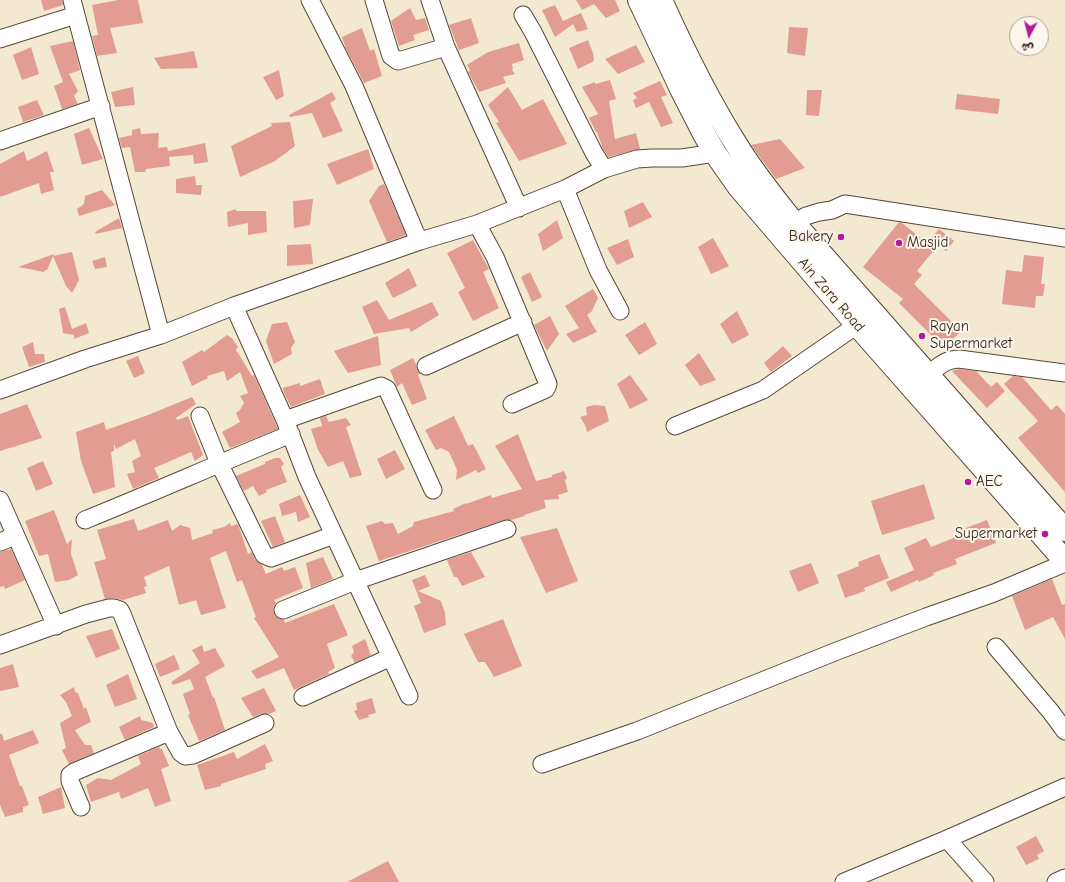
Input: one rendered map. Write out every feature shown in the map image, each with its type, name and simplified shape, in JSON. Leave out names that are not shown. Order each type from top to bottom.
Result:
[{"type":"main road","name":"Ain Zara Road","points":[[638,0],[681,89],[715,153],[738,186],[857,326],[1065,562]]},
{"type":"main road","name":"Ain Zara Road","points":[[661,0],[690,62],[720,117],[754,171],[794,223],[1065,530]]},
{"type":"street","points":[[310,0],[354,86],[420,241]]},
{"type":"street","points":[[374,0],[391,56],[398,61],[446,47]]},
{"type":"street","points":[[430,0],[446,47],[519,208]]},
{"type":"street","points":[[0,39],[74,8],[161,335]]},
{"type":"street","points":[[523,15],[594,153],[604,169]]},
{"type":"street","points":[[0,141],[101,106]]},
{"type":"street","points":[[0,390],[85,358],[161,335],[234,306],[420,241],[477,224],[565,189],[604,169],[637,160],[652,158],[682,158],[715,153]]},
{"type":"street","points":[[565,189],[598,270],[620,311]]},
{"type":"street","points":[[794,223],[806,216],[832,210],[845,204],[1065,238]]},
{"type":"street","points":[[477,224],[495,257],[548,384],[546,389],[512,404]]},
{"type":"street","points":[[234,306],[288,427],[307,477],[409,696]]},
{"type":"street","points":[[426,366],[523,322]]},
{"type":"street","points":[[675,426],[763,390],[857,326]]},
{"type":"street","points":[[928,374],[934,370],[937,365],[951,359],[1065,373]]},
{"type":"street","points":[[85,520],[219,463],[344,398],[381,386],[387,389],[433,490]]},
{"type":"street","points":[[200,416],[219,463],[266,557],[271,558],[334,535]]},
{"type":"street","points":[[0,500],[7,539],[56,626]]},
{"type":"street","points":[[283,610],[355,581],[507,529]]},
{"type":"street","points":[[542,764],[637,731],[837,650],[994,593],[1065,562]]},
{"type":"street","points":[[0,645],[86,614],[114,608],[120,610],[128,625],[169,732],[181,753],[185,756],[193,755],[265,723]]},
{"type":"street","points":[[996,647],[1051,712],[1065,731]]},
{"type":"street","points":[[303,697],[391,657]]},
{"type":"street","points":[[81,806],[70,781],[70,775],[169,732]]},
{"type":"street","points":[[844,882],[947,839],[1065,786]]},
{"type":"street","points":[[947,839],[985,882]]},
{"type":"street","points":[[1056,882],[1065,878]]},
{"type":"building","points":[[41,0],[62,0],[63,5],[44,11]]},
{"type":"building","points":[[118,0],[138,0],[143,23],[110,28],[117,53],[97,56],[92,36],[98,35],[92,5]]},
{"type":"building","points":[[576,0],[615,0],[620,11],[606,18],[594,4],[582,10]]},
{"type":"building","points":[[555,5],[563,21],[581,13],[588,29],[577,32],[573,24],[555,37],[542,10]]},
{"type":"building","points":[[410,8],[416,20],[425,18],[429,30],[413,35],[415,40],[399,46],[391,21]]},
{"type":"building","points":[[471,18],[479,43],[459,50],[449,25]]},
{"type":"building","points":[[789,27],[808,28],[805,56],[787,53]]},
{"type":"building","points":[[362,28],[370,51],[374,49],[382,76],[364,83],[346,49],[342,37]]},
{"type":"building","points":[[588,40],[593,53],[594,61],[578,69],[569,48]]},
{"type":"building","points":[[73,41],[80,70],[69,74],[78,91],[74,96],[78,104],[62,109],[54,86],[63,82],[50,46]]},
{"type":"building","points":[[519,43],[524,60],[512,64],[512,70],[515,74],[503,77],[506,83],[479,92],[468,72],[470,70],[467,65],[488,52]]},
{"type":"building","points":[[636,45],[645,62],[618,74],[605,59]]},
{"type":"building","points":[[31,47],[39,74],[22,80],[13,55]]},
{"type":"building","points":[[194,51],[198,68],[161,69],[154,58]]},
{"type":"building","points":[[279,70],[284,96],[276,100],[263,77]]},
{"type":"building","points":[[610,80],[616,99],[609,101],[615,139],[636,133],[640,149],[608,157],[589,118],[598,114],[582,87],[595,82],[595,84]]},
{"type":"building","points":[[660,81],[667,95],[661,97],[673,123],[661,127],[649,102],[636,108],[633,100],[637,98],[633,93]]},
{"type":"building","points":[[133,87],[135,105],[115,107],[111,92]]},
{"type":"building","points":[[508,87],[522,110],[543,99],[567,144],[519,161],[496,123],[499,122],[488,105]]},
{"type":"building","points":[[807,90],[822,90],[819,116],[806,115]]},
{"type":"building","points":[[332,92],[336,99],[330,103],[343,131],[323,138],[312,113],[290,117],[289,115]]},
{"type":"building","points":[[957,94],[1000,99],[998,114],[955,109]]},
{"type":"building","points":[[37,100],[44,115],[23,122],[18,107]]},
{"type":"building","points":[[290,122],[295,146],[275,161],[240,177],[231,146],[272,126],[271,123]]},
{"type":"building","points":[[89,128],[103,159],[82,165],[74,134]]},
{"type":"building","points":[[140,128],[141,134],[159,133],[158,148],[167,147],[168,151],[205,143],[208,162],[194,164],[193,155],[169,157],[170,166],[146,169],[145,172],[135,172],[130,147],[122,148],[119,138],[132,135],[132,130]]},
{"type":"building","points":[[780,139],[805,168],[776,179],[751,145]]},
{"type":"building","points":[[368,149],[374,169],[337,185],[327,164]]},
{"type":"building","points":[[24,151],[27,161],[47,151],[54,172],[50,172],[54,190],[41,194],[39,183],[0,197],[0,164]]},
{"type":"building","points":[[195,176],[196,185],[202,185],[201,195],[176,193],[176,179]]},
{"type":"building","points":[[384,184],[406,235],[387,242],[369,201],[379,186]]},
{"type":"building","points":[[102,190],[115,205],[79,216],[77,209],[84,204],[85,196]]},
{"type":"building","points":[[313,199],[310,225],[294,228],[293,201]]},
{"type":"building","points":[[643,202],[652,217],[629,228],[624,211]]},
{"type":"building","points":[[236,209],[236,211],[266,211],[267,232],[248,235],[248,223],[228,227],[227,212]]},
{"type":"building","points":[[119,218],[122,228],[96,234],[95,232]]},
{"type":"building","points":[[557,220],[563,238],[543,251],[538,234]]},
{"type":"building","points":[[899,222],[927,243],[939,229],[954,241],[946,251],[938,245],[917,271],[922,275],[914,284],[961,331],[944,348],[899,303],[903,299],[863,267]]},
{"type":"building","points":[[713,238],[729,266],[711,274],[698,247]]},
{"type":"building","points":[[628,239],[634,257],[617,265],[607,248]]},
{"type":"building","points":[[473,240],[489,269],[483,272],[499,308],[473,321],[458,292],[465,288],[447,253]]},
{"type":"building","points":[[311,244],[313,264],[287,266],[287,245]]},
{"type":"building","points":[[72,252],[79,280],[72,293],[66,286],[53,256]]},
{"type":"building","points":[[54,254],[47,270],[44,272],[18,267]]},
{"type":"building","points":[[1024,255],[1044,257],[1041,284],[1045,284],[1043,296],[1036,296],[1035,308],[1002,304],[1006,270],[1022,272]]},
{"type":"building","points":[[105,257],[107,267],[95,269],[92,261]]},
{"type":"building","points":[[409,268],[417,286],[393,298],[385,283]]},
{"type":"building","points":[[530,272],[542,297],[532,302],[521,277]]},
{"type":"building","points":[[593,289],[598,298],[592,311],[587,315],[597,332],[573,343],[566,334],[579,328],[565,306]]},
{"type":"building","points":[[377,300],[389,320],[432,302],[439,315],[411,332],[409,328],[374,334],[362,307]]},
{"type":"building","points":[[65,307],[72,329],[86,323],[89,333],[74,339],[74,335],[62,333],[59,309]]},
{"type":"building","points":[[737,311],[749,335],[732,344],[720,324]]},
{"type":"building","points":[[550,316],[559,334],[547,351],[534,325]]},
{"type":"building","points":[[287,322],[295,342],[291,348],[292,354],[274,364],[266,341],[272,324]]},
{"type":"building","points":[[645,322],[657,344],[639,355],[625,335]]},
{"type":"building","points":[[227,335],[232,338],[238,347],[236,350],[252,376],[254,375],[278,429],[230,448],[222,432],[240,422],[236,413],[240,410],[244,403],[240,396],[248,393],[240,372],[227,381],[224,371],[207,376],[208,378],[192,386],[182,362],[202,350],[204,352]]},
{"type":"building","points":[[378,336],[381,365],[348,373],[334,351]]},
{"type":"building","points":[[33,342],[35,354],[44,354],[45,362],[29,367],[22,347]]},
{"type":"building","points":[[783,346],[792,356],[771,372],[764,363]]},
{"type":"building","points":[[699,353],[716,380],[700,386],[685,365]]},
{"type":"building","points":[[138,356],[145,373],[134,378],[126,361]]},
{"type":"building","points":[[413,358],[420,374],[418,375],[427,399],[412,405],[402,383],[397,387],[390,370]]},
{"type":"building","points":[[959,369],[976,371],[991,387],[997,382],[1005,391],[987,408],[952,371]]},
{"type":"building","points":[[630,375],[648,400],[630,409],[617,384]]},
{"type":"building","points":[[1013,376],[1022,377],[1051,410],[1057,405],[1065,414],[1065,492],[1018,438],[1038,421],[1004,384]]},
{"type":"building","points":[[320,379],[325,394],[291,407],[283,388],[300,383],[300,386]]},
{"type":"building","points":[[192,397],[196,404],[176,418],[177,420],[188,416],[203,455],[195,461],[191,452],[154,468],[159,478],[133,489],[127,474],[135,472],[132,461],[141,456],[135,439],[116,449],[114,444],[114,451],[111,452],[115,487],[93,494],[81,461],[76,432],[104,422],[106,430]]},
{"type":"building","points":[[27,404],[42,438],[0,451],[0,414]]},
{"type":"building","points":[[594,405],[605,406],[609,421],[587,432],[580,417],[587,415],[586,407]]},
{"type":"building","points":[[326,416],[329,422],[346,418],[351,425],[346,427],[362,475],[350,478],[343,461],[328,467],[318,450],[311,429],[322,426],[320,418]]},
{"type":"building","points":[[454,416],[468,446],[473,444],[486,469],[478,473],[476,470],[456,480],[457,470],[449,452],[441,448],[436,450],[425,430]]},
{"type":"building","points":[[518,434],[536,481],[552,477],[552,475],[564,471],[567,478],[565,480],[568,492],[558,495],[559,499],[544,500],[546,508],[524,515],[525,516],[511,520],[504,520],[379,561],[366,526],[382,521],[385,524],[393,523],[398,534],[413,526],[414,522],[454,511],[453,509],[466,503],[491,495],[492,498],[522,489],[495,446]]},
{"type":"building","points":[[395,450],[405,469],[386,479],[377,459]]},
{"type":"building","points":[[275,458],[280,458],[284,464],[281,467],[287,482],[266,490],[267,492],[259,496],[253,486],[244,491],[236,476],[265,464],[265,462]]},
{"type":"building","points":[[43,461],[53,484],[36,491],[27,468]]},
{"type":"building","points":[[924,484],[935,519],[882,535],[871,501]]},
{"type":"building","points":[[300,495],[310,517],[298,522],[296,512],[282,516],[279,504]]},
{"type":"building","points":[[54,510],[67,544],[72,539],[71,554],[78,575],[69,580],[55,582],[48,554],[39,556],[25,521]]},
{"type":"building","points":[[275,516],[285,542],[273,547],[261,521]]},
{"type":"building","points":[[134,519],[138,531],[168,520],[172,531],[180,525],[190,528],[192,540],[213,533],[212,530],[224,527],[230,523],[231,526],[238,524],[248,554],[252,552],[255,560],[262,565],[266,574],[282,567],[284,571],[295,567],[303,588],[274,600],[276,603],[273,608],[277,618],[284,620],[285,623],[334,604],[348,635],[327,644],[335,668],[328,672],[329,674],[294,690],[284,668],[257,679],[251,671],[279,657],[254,618],[256,617],[242,580],[237,582],[226,551],[210,558],[226,608],[201,615],[196,600],[179,605],[169,566],[144,577],[147,586],[144,587],[146,593],[123,600],[114,598],[105,599],[94,562],[106,559],[97,530]]},
{"type":"building","points":[[987,520],[996,543],[955,559],[957,564],[933,573],[934,575],[919,582],[918,580],[891,592],[886,582],[914,570],[904,548],[926,538],[931,547],[956,537],[955,532]]},
{"type":"building","points":[[557,528],[578,581],[546,593],[520,537]]},
{"type":"building","points":[[11,549],[25,580],[5,589],[4,586],[0,587],[0,552]]},
{"type":"building","points":[[471,552],[485,577],[462,586],[457,577],[454,577],[447,560]]},
{"type":"building","points":[[879,554],[889,578],[864,588],[865,591],[845,598],[837,575],[859,566],[858,562]]},
{"type":"building","points":[[323,557],[333,579],[311,588],[306,563]]},
{"type":"building","points":[[811,563],[819,583],[798,592],[789,571]]},
{"type":"building","points":[[425,575],[430,586],[418,591],[441,601],[445,613],[446,625],[424,633],[414,606],[421,603],[412,580]]},
{"type":"building","points":[[1052,579],[1062,605],[1065,604],[1065,639],[1053,617],[1025,630],[1012,596]]},
{"type":"building","points":[[503,619],[522,666],[494,677],[485,662],[478,662],[464,634]]},
{"type":"building","points":[[112,629],[120,649],[96,658],[86,636]]},
{"type":"building","points":[[365,639],[371,655],[355,663],[351,656],[354,652],[352,646]]},
{"type":"building","points":[[202,645],[204,652],[215,648],[225,666],[205,677],[213,698],[214,697],[225,730],[199,741],[188,715],[190,714],[183,694],[194,689],[190,679],[173,685],[171,682],[200,663],[192,650]]},
{"type":"building","points":[[174,655],[180,669],[160,677],[155,664]]},
{"type":"building","points":[[13,664],[19,687],[0,691],[0,668]]},
{"type":"building","points":[[128,674],[137,699],[115,707],[106,685]]},
{"type":"building","points":[[74,687],[84,709],[86,707],[91,722],[75,730],[85,745],[91,745],[94,753],[69,764],[62,750],[66,748],[60,723],[72,716],[66,702],[60,695]]},
{"type":"building","points":[[264,688],[276,711],[253,717],[241,698]]},
{"type":"building","points":[[372,698],[376,713],[359,720],[354,711],[357,710],[356,703]]},
{"type":"building","points":[[140,716],[141,720],[153,723],[154,727],[125,740],[119,727]]},
{"type":"building","points":[[33,730],[39,743],[9,755],[20,786],[22,786],[29,805],[23,807],[23,812],[5,817],[0,805],[0,734],[2,734],[4,741]]},
{"type":"building","points":[[265,744],[273,761],[265,764],[266,769],[221,784],[221,786],[205,790],[197,765],[234,752],[237,759]]},
{"type":"building","points":[[159,747],[162,749],[169,766],[161,769],[171,801],[155,807],[148,788],[121,799],[119,792],[91,802],[86,785],[98,778],[111,780],[141,764],[138,756]]},
{"type":"building","points":[[61,787],[65,808],[43,814],[38,797]]},
{"type":"building","points":[[1036,836],[1044,851],[1037,855],[1039,859],[1026,865],[1016,847]]},
{"type":"building","points":[[388,861],[399,882],[347,882]]},
{"type":"place","name":"Bakery","points":[[841,237]]},
{"type":"place","name":"Masjid","points":[[899,243]]},
{"type":"place","name":"Rayan Supermarket","points":[[922,336]]},
{"type":"place","name":"AEC","points":[[968,482]]},
{"type":"place","name":"Supermarket","points":[[1045,534]]}]
